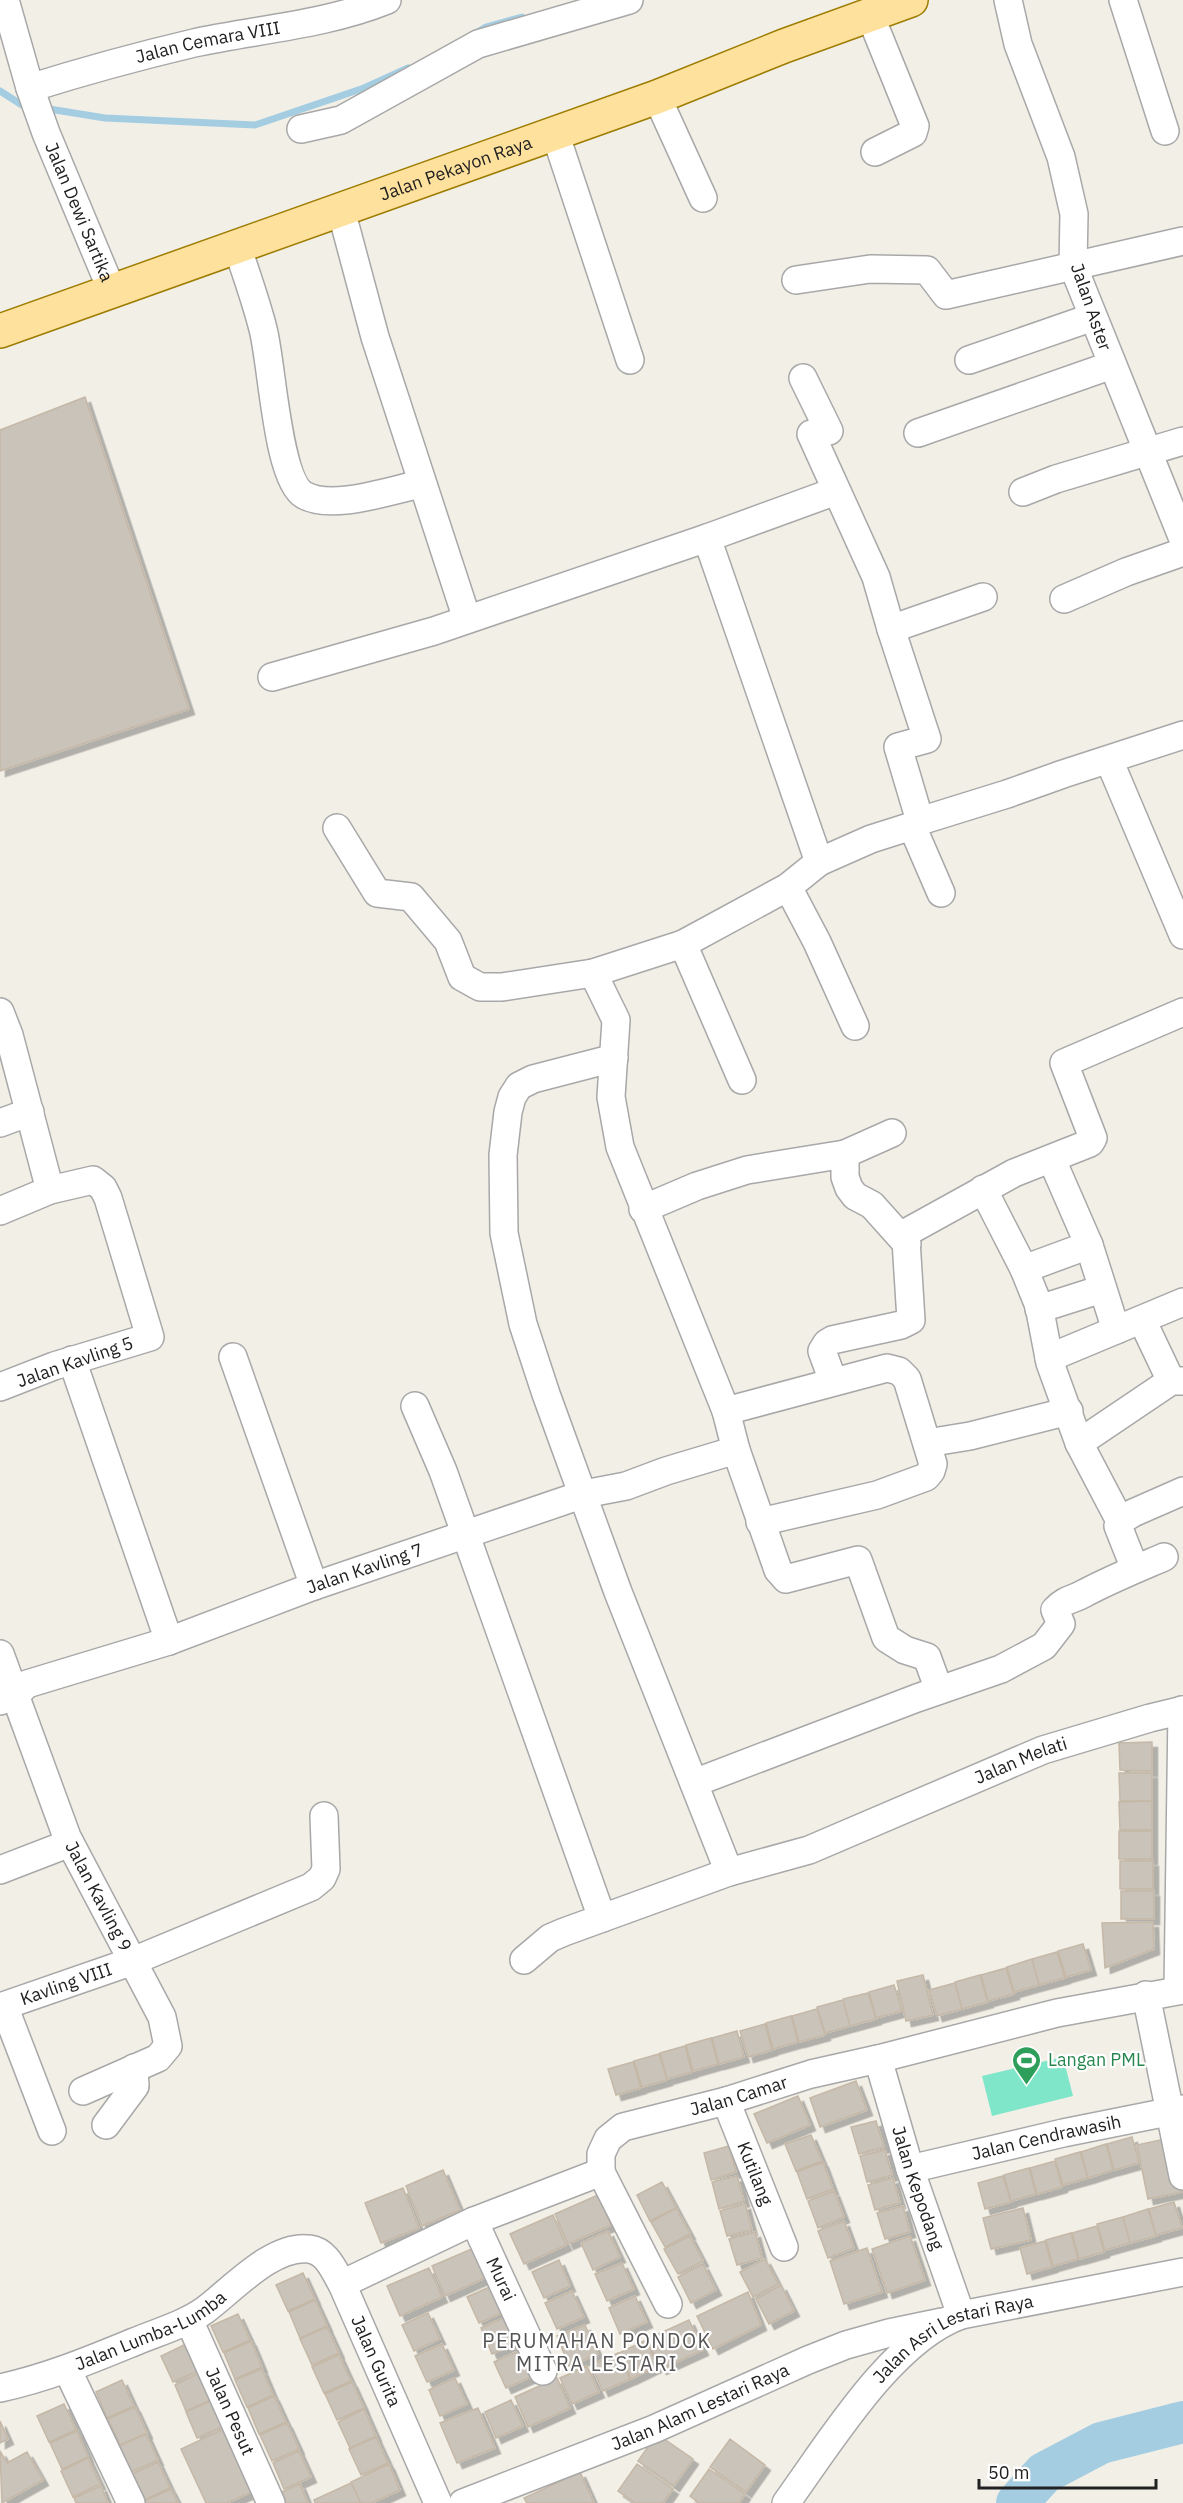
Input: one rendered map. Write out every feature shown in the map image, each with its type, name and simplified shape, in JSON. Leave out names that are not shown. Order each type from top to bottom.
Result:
[{"type":"main road","name":"Jalan Pekayon Raya","points":[[0,331],[657,97],[784,46],[911,0]]},
{"type":"street","points":[[5,0],[31,91]]},
{"type":"street","name":"Jalan Cemara VIII","points":[[31,91],[73,74],[195,43],[353,13],[387,0]]},
{"type":"street","points":[[301,129],[341,120],[478,44],[629,0]]},
{"type":"street","name":"Jalan Aster","points":[[1008,0],[1018,44],[1061,157],[1074,214],[1073,267],[1183,538]]},
{"type":"street","points":[[1123,0],[1165,131]]},
{"type":"street","points":[[870,15],[915,126],[913,133],[875,152]]},
{"type":"street","name":"Jalan Dewi Sartika","points":[[31,91],[46,133],[112,291]]},
{"type":"street","points":[[657,97],[703,198]]},
{"type":"street","points":[[555,133],[630,360]]},
{"type":"street","points":[[341,210],[375,337],[466,620]]},
{"type":"street","points":[[796,280],[870,269],[927,270],[946,295],[1062,267],[1073,267],[1183,242]]},
{"type":"street","points":[[237,246],[264,331],[280,438],[290,478],[297,489],[304,495],[317,500],[345,500],[421,484]]},
{"type":"street","points":[[969,360],[1093,317]]},
{"type":"street","points":[[918,433],[1112,365]]},
{"type":"street","points":[[803,378],[829,431],[811,434],[876,577],[927,739],[898,747],[916,824],[940,893]]},
{"type":"street","points":[[1023,492],[1056,479],[1183,441]]},
{"type":"street","points":[[272,677],[466,620],[707,538],[836,491]]},
{"type":"street","points":[[707,538],[819,862]]},
{"type":"street","points":[[1064,598],[1125,572],[1183,552]]},
{"type":"street","points":[[891,629],[983,597]]},
{"type":"street","points":[[337,828],[377,893],[411,897],[448,941],[462,977],[480,987],[502,987],[593,973],[683,944],[788,887],[819,862],[871,839],[1183,735]]},
{"type":"street","points":[[1109,760],[1183,935]]},
{"type":"street","points":[[788,887],[817,942],[855,1026]]},
{"type":"street","points":[[683,944],[742,1080]]},
{"type":"street","points":[[593,973],[616,1020],[611,1098],[620,1147],[726,1411],[736,1450],[778,1570],[786,1579],[858,1560],[886,1638],[905,1650],[927,1657],[939,1690]]},
{"type":"street","points":[[0,1012],[9,1035],[50,1190],[0,1210]]},
{"type":"street","points":[[833,1381],[822,1350],[827,1343],[901,1325],[911,1320],[907,1244],[909,1231],[1014,1173],[1088,1145],[1092,1138],[1065,1063],[1181,1018]]},
{"type":"street","points":[[614,1058],[533,1079],[519,1086],[512,1097],[503,1155],[504,1233],[523,1324],[546,1394],[618,1592],[729,1872]]},
{"type":"street","points":[[0,1123],[30,1112]]},
{"type":"street","points":[[643,1209],[697,1186],[747,1170],[844,1154],[892,1133]]},
{"type":"street","points":[[844,1154],[845,1176],[849,1188],[855,1196],[872,1205],[907,1244]]},
{"type":"street","points":[[1052,1160],[1089,1245],[1116,1330]]},
{"type":"street","name":"Jalan Kavling 5","points":[[0,1387],[72,1360],[150,1337],[104,1188],[93,1180],[50,1190]]},
{"type":"street","points":[[983,1189],[1024,1269],[1039,1309],[1049,1358],[1079,1443],[1120,1521]]},
{"type":"street","points":[[1024,1269],[1089,1245]]},
{"type":"street","points":[[1039,1309],[1102,1289]]},
{"type":"street","points":[[1049,1358],[1183,1302]]},
{"type":"street","points":[[1079,1443],[1177,1381],[1142,1320]]},
{"type":"street","points":[[233,1357],[314,1586]]},
{"type":"street","points":[[72,1360],[168,1641]]},
{"type":"street","points":[[726,1411],[887,1368],[899,1371],[907,1379],[927,1443],[933,1464],[926,1478],[877,1495],[760,1522]]},
{"type":"street","points":[[415,1406],[466,1535],[602,1918]]},
{"type":"street","points":[[927,1443],[970,1436],[1068,1411]]},
{"type":"street","name":"Jalan Kavling 7","points":[[7,1698],[27,1684],[168,1641],[314,1586],[584,1494],[626,1486],[666,1471],[736,1450]]},
{"type":"street","points":[[1135,1569],[1118,1526],[1120,1521],[1133,1512],[1183,1491]]},
{"type":"street","points":[[694,1783],[939,1690],[1001,1670],[1044,1646],[1061,1624],[1055,1610],[1065,1600],[1079,1596],[1164,1557]]},
{"type":"street","name":"Jalan Kavling 9","points":[[0,1654],[7,1698],[70,1843],[162,2017],[168,2046],[158,2058],[83,2091]]},
{"type":"street","name":"Jalan Melati","points":[[524,1960],[550,1938],[729,1872],[809,1850],[1043,1750],[1183,1710],[1181,1990]]},
{"type":"street","name":"Kavling VIII","points":[[2,2006],[133,1961],[311,1887],[322,1878],[326,1869],[324,1816]]},
{"type":"street","points":[[0,1870],[70,1843]]},
{"type":"street","name":"Jalan Camar","points":[[601,2172],[601,2154],[608,2139],[623,2127],[726,2101],[811,2074],[878,2060],[1056,2013],[1181,1990]]},
{"type":"street","points":[[1146,1995],[1177,2110],[1183,2176]]},
{"type":"street","points":[[2,2006],[52,2131]]},
{"type":"street","name":"Jalan Kepodang","points":[[878,2060],[952,2319]]},
{"type":"street","points":[[106,2126],[135,2086],[134,2068]]},
{"type":"street","name":"Kutilang","points":[[726,2101],[784,2247]]},
{"type":"street","name":"Jalan Cendrawasih","points":[[910,2169],[1177,2110]]},
{"type":"street","points":[[342,2284],[474,2221],[601,2172],[668,2304]]},
{"type":"street","name":"Murai","points":[[474,2221],[543,2371]]},
{"type":"street","name":"Jalan Gurita","points":[[289,2251],[308,2248],[316,2250],[325,2257],[342,2284],[438,2503]]},
{"type":"street","name":"Jalan Lumba-Lumba","points":[[0,2388],[68,2369],[189,2320],[272,2258],[289,2251]]},
{"type":"street","name":"Jalan Asri Lestari Raya","points":[[786,2503],[873,2386],[894,2362],[952,2319],[1183,2271]]},
{"type":"street","name":"Jalan Alam Lestari Raya","points":[[464,2503],[654,2429],[846,2345],[952,2319]]},
{"type":"street","name":"Jalan Pesut","points":[[189,2320],[271,2503]]},
{"type":"street","points":[[68,2369],[131,2503]]},
{"type":"green space","name":"Langan PML","points":[[1063,2057],[1073,2096],[992,2116],[982,2076]]},
{"type":"building","points":[[85,397],[189,709],[0,771],[0,430]]},
{"type":"building","points":[[1152,1742],[1152,1771],[1120,1770],[1119,1743]]},
{"type":"building","points":[[1119,1773],[1152,1773],[1152,1801],[1120,1801]]},
{"type":"building","points":[[1152,1801],[1152,1830],[1120,1830],[1119,1802]]},
{"type":"building","points":[[1119,1831],[1152,1831],[1152,1859],[1119,1859]]},
{"type":"building","points":[[1120,1861],[1153,1861],[1153,1889],[1120,1889]]},
{"type":"building","points":[[1121,1891],[1154,1891],[1154,1919],[1121,1919]]},
{"type":"building","points":[[1153,1922],[1154,1949],[1105,1968],[1102,1923]]},
{"type":"building","points":[[1083,1944],[1091,1970],[1066,1977],[1058,1951]]},
{"type":"building","points":[[1057,1952],[1065,1978],[1039,1985],[1032,1959]]},
{"type":"building","points":[[1032,1959],[1039,1985],[1014,1992],[1007,1967]]},
{"type":"building","points":[[1006,1968],[1014,1994],[988,2001],[981,1975]]},
{"type":"building","points":[[923,1975],[933,2015],[906,2021],[897,1981]]},
{"type":"building","points":[[980,1975],[988,2002],[962,2009],[955,1982]]},
{"type":"building","points":[[955,1983],[962,2009],[937,2016],[929,1990]]},
{"type":"building","points":[[894,1985],[902,2011],[876,2018],[869,1992]]},
{"type":"building","points":[[868,1993],[876,2019],[850,2026],[843,1999]]},
{"type":"building","points":[[843,2000],[850,2026],[825,2033],[817,2007]]},
{"type":"building","points":[[817,2009],[825,2035],[799,2042],[792,2016]]},
{"type":"building","points":[[791,2016],[798,2042],[773,2049],[766,2023]]},
{"type":"building","points":[[765,2024],[772,2050],[748,2057],[740,2031]]},
{"type":"building","points":[[737,2031],[744,2057],[719,2064],[712,2038]]},
{"type":"building","points":[[711,2038],[718,2064],[693,2071],[686,2045]]},
{"type":"building","points":[[685,2046],[692,2072],[667,2079],[660,2053]]},
{"type":"building","points":[[659,2054],[667,2080],[642,2087],[634,2061]]},
{"type":"building","points":[[633,2062],[641,2088],[616,2095],[608,2069]]},
{"type":"building","points":[[856,2081],[867,2110],[820,2127],[810,2098]]},
{"type":"building","points":[[798,2096],[810,2125],[767,2143],[754,2114]]},
{"type":"building","points":[[876,2121],[884,2147],[859,2154],[851,2127]]},
{"type":"building","points":[[811,2135],[822,2161],[796,2171],[785,2144]]},
{"type":"building","points":[[1132,2137],[1139,2163],[1114,2170],[1107,2144]]},
{"type":"building","points":[[1170,2138],[1182,2192],[1148,2199],[1137,2145]]},
{"type":"building","points":[[1106,2144],[1113,2170],[1088,2178],[1081,2152]]},
{"type":"building","points":[[729,2146],[736,2172],[711,2180],[704,2153]]},
{"type":"building","points":[[885,2150],[892,2175],[867,2182],[860,2156]]},
{"type":"building","points":[[1080,2152],[1088,2178],[1063,2185],[1055,2159]]},
{"type":"building","points":[[1055,2161],[1062,2187],[1037,2194],[1030,2168]]},
{"type":"building","points":[[823,2162],[833,2189],[807,2199],[797,2172]]},
{"type":"building","points":[[1029,2168],[1036,2194],[1011,2201],[1004,2175]]},
{"type":"building","points":[[443,2170],[460,2210],[422,2226],[406,2186]]},
{"type":"building","points":[[737,2176],[744,2201],[719,2209],[712,2182]]},
{"type":"building","points":[[1003,2176],[1011,2202],[985,2209],[978,2183]]},
{"type":"building","points":[[893,2178],[900,2203],[875,2210],[868,2185]]},
{"type":"building","points":[[662,2182],[676,2208],[650,2221],[637,2195]]},
{"type":"building","points":[[403,2188],[419,2228],[381,2243],[365,2203]]},
{"type":"building","points":[[834,2191],[844,2217],[818,2228],[808,2201]]},
{"type":"building","points":[[598,2195],[611,2225],[568,2244],[555,2214]]},
{"type":"building","points":[[1174,2202],[1182,2228],[1156,2235],[1149,2209]]},
{"type":"building","points":[[745,2204],[752,2230],[727,2236],[720,2211]]},
{"type":"building","points":[[903,2206],[910,2232],[885,2239],[877,2213]]},
{"type":"building","points":[[676,2208],[690,2234],[665,2247],[651,2222]]},
{"type":"building","points":[[1023,2208],[1031,2240],[991,2249],[983,2218]]},
{"type":"building","points":[[1148,2209],[1156,2236],[1130,2243],[1123,2217]]},
{"type":"building","points":[[553,2215],[566,2245],[524,2264],[510,2234]]},
{"type":"building","points":[[1123,2217],[1130,2243],[1105,2250],[1097,2224]]},
{"type":"building","points":[[844,2221],[854,2248],[828,2258],[818,2231]]},
{"type":"building","points":[[1097,2226],[1104,2252],[1079,2259],[1072,2233]]},
{"type":"building","points":[[608,2231],[620,2257],[593,2270],[581,2243]]},
{"type":"building","points":[[755,2232],[762,2258],[737,2265],[729,2239]]},
{"type":"building","points":[[1071,2233],[1078,2259],[1053,2266],[1046,2240]]},
{"type":"building","points":[[690,2236],[703,2261],[678,2274],[664,2249]]},
{"type":"building","points":[[910,2236],[925,2280],[887,2293],[872,2249]]},
{"type":"building","points":[[1045,2241],[1052,2267],[1027,2274],[1020,2248]]},
{"type":"building","points":[[474,2248],[487,2277],[445,2296],[432,2266]]},
{"type":"building","points":[[867,2248],[882,2292],[844,2304],[830,2261]]},
{"type":"building","points":[[765,2259],[778,2284],[753,2297],[740,2272]]},
{"type":"building","points":[[559,2260],[570,2286],[544,2298],[532,2272]]},
{"type":"building","points":[[622,2263],[634,2289],[607,2301],[595,2274]]},
{"type":"building","points":[[703,2264],[716,2290],[691,2303],[678,2277]]},
{"type":"building","points":[[429,2268],[442,2297],[400,2316],[387,2286]]},
{"type":"building","points":[[303,2273],[315,2299],[288,2311],[276,2285]]},
{"type":"building","points":[[494,2285],[506,2311],[479,2323],[467,2297]]},
{"type":"building","points":[[781,2285],[794,2311],[769,2324],[756,2299]]},
{"type":"building","points":[[572,2291],[584,2317],[557,2329],[545,2303]]},
{"type":"building","points":[[748,2292],[761,2325],[713,2349],[697,2316]]},
{"type":"building","points":[[635,2296],[647,2322],[620,2334],[609,2308]]},
{"type":"building","points":[[315,2300],[327,2326],[300,2338],[289,2312]]},
{"type":"building","points":[[428,2313],[440,2339],[414,2351],[402,2325]]},
{"type":"building","points":[[238,2314],[250,2340],[223,2352],[211,2326]]},
{"type":"building","points":[[508,2316],[519,2342],[492,2354],[481,2328]]},
{"type":"building","points":[[689,2320],[703,2350],[661,2369],[647,2339]]},
{"type":"building","points":[[585,2325],[598,2354],[569,2366],[557,2336]]},
{"type":"building","points":[[327,2327],[339,2353],[312,2365],[300,2339]]},
{"type":"building","points":[[646,2340],[658,2366],[631,2379],[619,2353]]},
{"type":"building","points":[[251,2341],[262,2367],[235,2379],[224,2353]]},
{"type":"building","points":[[188,2343],[200,2370],[173,2382],[161,2356]]},
{"type":"building","points":[[442,2344],[454,2370],[427,2382],[415,2356]]},
{"type":"building","points":[[521,2350],[533,2376],[506,2388],[494,2362]]},
{"type":"building","points":[[618,2353],[630,2379],[603,2391],[591,2365]]},
{"type":"building","points":[[339,2355],[351,2381],[324,2393],[312,2367]]},
{"type":"building","points":[[587,2366],[599,2392],[572,2404],[560,2378]]},
{"type":"building","points":[[262,2369],[273,2395],[247,2407],[235,2380]]},
{"type":"building","points":[[201,2372],[213,2399],[186,2411],[175,2385]]},
{"type":"building","points":[[455,2378],[467,2404],[440,2416],[429,2390]]},
{"type":"building","points":[[557,2378],[570,2408],[528,2427],[515,2397]]},
{"type":"building","points":[[122,2380],[134,2406],[107,2418],[96,2392]]},
{"type":"building","points":[[352,2382],[364,2408],[337,2420],[325,2394]]},
{"type":"building","points":[[274,2396],[286,2422],[259,2434],[248,2408]]},
{"type":"building","points":[[213,2400],[224,2426],[197,2438],[186,2412]]},
{"type":"building","points":[[511,2400],[523,2426],[496,2438],[485,2412]]},
{"type":"building","points":[[64,2404],[76,2430],[49,2442],[37,2416]]},
{"type":"building","points":[[135,2407],[147,2433],[120,2445],[108,2419]]},
{"type":"building","points":[[478,2408],[495,2448],[457,2463],[440,2423]]},
{"type":"building","points":[[364,2409],[376,2436],[350,2448],[338,2422]]},
{"type":"building","points":[[0,2421],[8,2439],[0,2443]]},
{"type":"building","points":[[287,2423],[299,2449],[272,2461],[260,2435]]},
{"type":"building","points":[[228,2427],[256,2490],[227,2503],[206,2503],[181,2449]]},
{"type":"building","points":[[77,2431],[88,2457],[62,2469],[50,2443]]},
{"type":"building","points":[[146,2434],[158,2460],[131,2472],[119,2446]]},
{"type":"building","points":[[657,2434],[693,2459],[674,2486],[638,2461]]},
{"type":"building","points":[[376,2437],[388,2463],[361,2475],[349,2449]]},
{"type":"building","points":[[730,2439],[765,2465],[746,2492],[710,2467]]},
{"type":"building","points":[[0,2451],[7,2463],[27,2452],[43,2480],[2,2503]]},
{"type":"building","points":[[299,2451],[311,2477],[284,2489],[273,2463]]},
{"type":"building","points":[[88,2458],[100,2484],[73,2497],[61,2471]]},
{"type":"building","points":[[158,2462],[170,2488],[144,2500],[132,2474]]},
{"type":"building","points":[[389,2464],[400,2490],[372,2503],[361,2503],[351,2482]]},
{"type":"building","points":[[637,2464],[673,2489],[663,2503],[635,2503],[618,2491]]},
{"type":"building","points":[[709,2469],[745,2494],[739,2503],[699,2503],[690,2496]]},
{"type":"building","points":[[580,2472],[594,2503],[527,2503],[524,2498]]},
{"type":"building","points":[[351,2483],[361,2503],[315,2503],[314,2500]]},
{"type":"building","points":[[300,2484],[308,2503],[276,2503],[273,2496]]},
{"type":"building","points":[[101,2486],[108,2503],[76,2503],[74,2498]]},
{"type":"building","points":[[171,2489],[178,2503],[145,2503],[144,2501]]},
{"type":"waterway","points":[[476,33],[486,27],[522,17]]},
{"type":"waterway","points":[[43,108],[105,118],[255,125],[364,88],[408,68]]},
{"type":"waterway","points":[[0,91],[22,105],[29,106]]},
{"type":"waterway","points":[[1017,2503],[1044,2473],[1101,2443],[1183,2422]]},
{"type":"place","name":"Langan PML","points":[[1027,2086]]},
{"type":"district","name":"PERUMAHAN PONDOK MITRA LESTARI","points":[[597,2352]]}]
